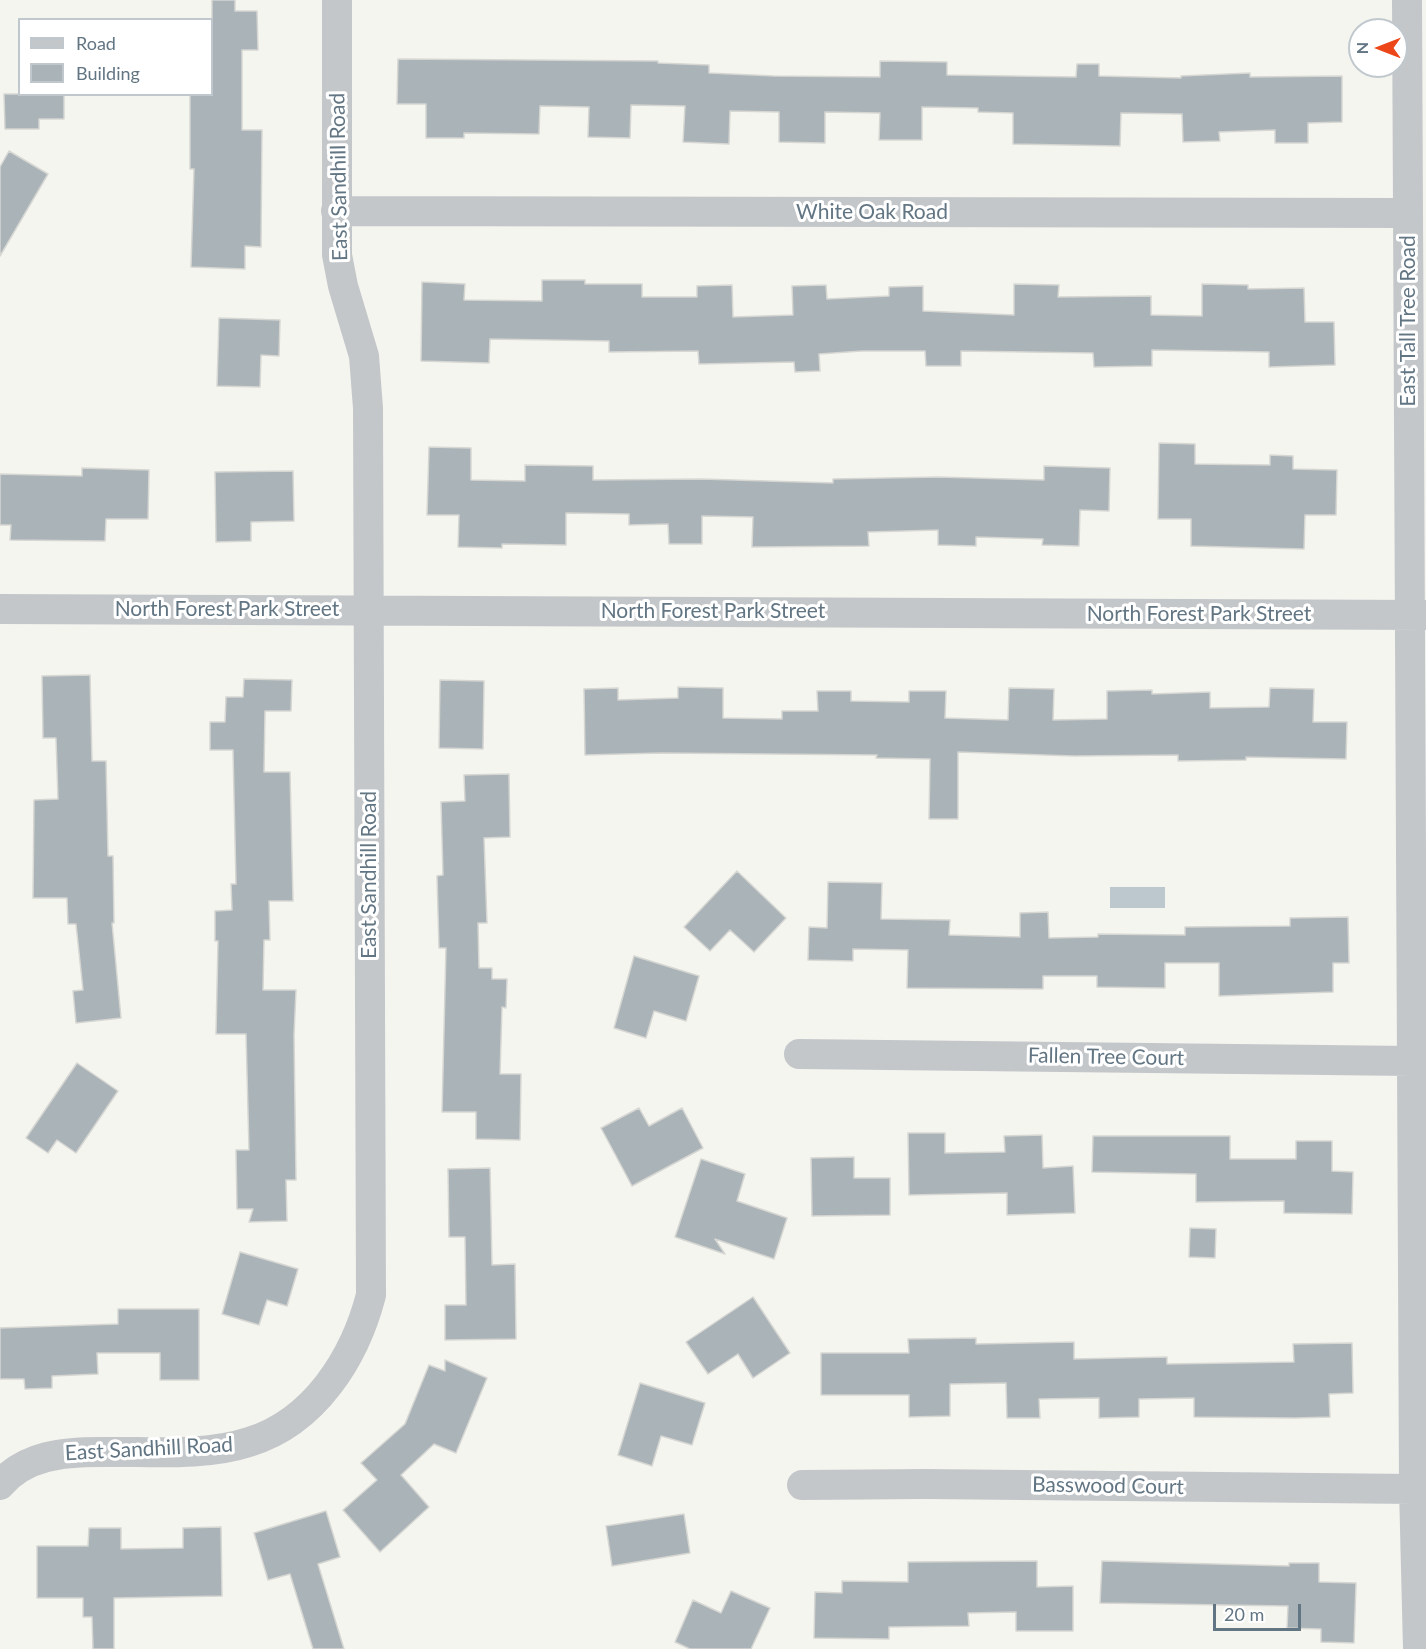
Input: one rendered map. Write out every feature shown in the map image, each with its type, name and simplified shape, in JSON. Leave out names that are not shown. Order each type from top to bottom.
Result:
[{"type":"street","name":"East Sandhill Road","points":[[0,1485],[33,1461],[63,1452],[198,1450],[250,1442],[272,1432],[303,1411],[329,1384],[358,1336],[371,1294],[368,408],[364,356],[343,286],[337,255],[337,0]]},
{"type":"street","name":"East Tall Tree Road","points":[[1407,0],[1407,213],[1418,615],[1412,1061],[1414,1489],[1418,1649]]},
{"type":"street","name":"White Oak Road","points":[[336,211],[1407,213]]},
{"type":"street","name":"North Forest Park Street","points":[[0,609],[1418,615]]},
{"type":"street","name":"Fallen Tree Court","points":[[799,1054],[1412,1061]]},
{"type":"street","name":"Basswood Court","points":[[802,1485],[925,1484],[1414,1489]]},
{"type":"shaded area","points":[[1110,887],[1165,887],[1165,908],[1110,908]]},
{"type":"building","points":[[212,0],[235,0],[235,11],[257,11],[258,50],[242,50],[242,130],[262,130],[261,247],[245,246],[245,269],[191,267],[194,169],[190,169],[190,96],[213,96]]},
{"type":"building","points":[[398,59],[658,61],[658,63],[709,65],[709,73],[774,76],[880,77],[880,61],[947,62],[947,75],[1076,77],[1077,64],[1099,64],[1099,76],[1181,78],[1181,76],[1250,73],[1250,77],[1342,76],[1342,122],[1308,123],[1308,143],[1275,143],[1275,130],[1219,132],[1220,141],[1183,142],[1182,114],[1121,113],[1120,146],[1013,144],[1013,113],[978,112],[978,108],[922,107],[922,140],[879,140],[880,113],[825,112],[825,143],[779,142],[779,112],[730,111],[729,144],[683,142],[685,106],[631,105],[630,138],[588,137],[589,107],[540,106],[539,134],[464,133],[464,138],[426,138],[426,104],[397,104]]},
{"type":"building","points":[[4,94],[64,96],[64,119],[39,119],[39,129],[5,129]]},
{"type":"building","points":[[9,151],[48,174],[0,256],[0,167]]},
{"type":"building","points":[[542,280],[585,280],[585,284],[642,284],[642,297],[697,297],[697,286],[732,285],[733,317],[793,315],[792,286],[826,285],[827,299],[889,296],[889,287],[923,286],[923,311],[1014,315],[1014,284],[1059,285],[1058,297],[1151,296],[1151,315],[1202,316],[1202,284],[1248,285],[1248,289],[1304,288],[1305,322],[1334,322],[1335,365],[1269,367],[1269,352],[1152,350],[1152,366],[1094,367],[1093,353],[961,351],[961,366],[926,366],[925,351],[862,351],[819,354],[820,371],[795,372],[794,362],[699,364],[698,351],[609,352],[609,341],[490,339],[489,363],[421,361],[422,282],[465,284],[464,300],[542,301]]},
{"type":"building","points":[[219,318],[280,320],[279,356],[261,355],[260,387],[217,386]]},
{"type":"building","points":[[1159,443],[1195,444],[1195,464],[1270,465],[1270,455],[1293,456],[1293,469],[1337,470],[1336,515],[1305,515],[1304,549],[1191,546],[1191,519],[1158,519]]},
{"type":"building","points":[[429,447],[471,448],[471,480],[525,481],[525,465],[593,466],[593,480],[701,479],[833,483],[833,479],[938,477],[1044,480],[1044,466],[1110,468],[1109,511],[1080,510],[1079,546],[1042,545],[1043,539],[976,537],[976,546],[938,545],[938,530],[868,532],[869,546],[752,547],[753,517],[702,516],[702,544],[669,544],[668,524],[629,525],[629,514],[566,513],[566,545],[502,544],[502,548],[458,547],[459,515],[427,515]]},
{"type":"building","points":[[82,468],[149,470],[148,519],[106,519],[105,541],[10,540],[11,525],[0,525],[0,474],[82,476]]},
{"type":"building","points":[[293,471],[294,521],[251,522],[251,541],[216,542],[215,472]]},
{"type":"building","points":[[90,675],[92,761],[106,761],[108,856],[113,856],[114,923],[112,923],[121,1018],[76,1023],[73,991],[83,990],[76,924],[68,924],[67,898],[33,898],[34,800],[58,799],[56,738],[43,738],[42,676]]},
{"type":"building","points":[[244,679],[292,680],[291,711],[265,711],[264,772],[290,772],[293,901],[269,901],[270,940],[264,940],[263,990],[296,990],[294,1035],[296,1180],[286,1180],[287,1221],[249,1222],[253,1209],[237,1209],[236,1150],[249,1150],[246,1034],[216,1034],[218,941],[215,941],[215,911],[232,910],[231,884],[236,884],[233,750],[210,750],[210,722],[225,722],[226,697],[243,697]]},
{"type":"building","points":[[440,680],[484,681],[483,749],[439,748]]},
{"type":"building","points":[[678,687],[723,688],[723,718],[782,719],[782,711],[818,711],[817,691],[851,691],[851,701],[909,702],[909,691],[946,691],[945,718],[1008,720],[1009,688],[1054,689],[1053,720],[1107,719],[1107,691],[1152,690],[1152,694],[1210,692],[1210,708],[1269,707],[1270,688],[1314,689],[1313,722],[1347,722],[1346,759],[1246,757],[1246,760],[1178,761],[1178,755],[1074,756],[958,752],[958,819],[929,819],[930,759],[876,758],[877,755],[661,753],[585,755],[584,689],[618,688],[618,700],[678,698]]},
{"type":"building","points":[[509,774],[510,837],[484,838],[487,923],[478,923],[479,968],[492,968],[492,979],[507,979],[506,1008],[502,1007],[500,1074],[521,1074],[520,1140],[476,1139],[476,1112],[442,1112],[446,948],[439,948],[437,876],[443,875],[441,802],[465,801],[464,775]]},
{"type":"building","points":[[737,871],[786,918],[754,952],[730,930],[710,951],[684,927]]},
{"type":"building","points":[[828,882],[882,883],[881,919],[950,920],[949,935],[1020,937],[1020,913],[1048,912],[1049,938],[1098,937],[1098,934],[1185,935],[1185,927],[1290,926],[1290,918],[1348,917],[1349,963],[1333,963],[1333,992],[1219,996],[1219,963],[1165,963],[1165,988],[1097,987],[1097,976],[1043,976],[1043,989],[907,988],[908,950],[853,949],[853,961],[808,960],[809,927],[827,928]]},
{"type":"building","points":[[634,956],[699,976],[686,1021],[654,1011],[646,1038],[614,1028]]},
{"type":"building","points":[[77,1063],[118,1091],[76,1153],[57,1140],[48,1153],[26,1138]]},
{"type":"building","points":[[639,1108],[649,1126],[682,1108],[703,1148],[632,1186],[601,1128]]},
{"type":"building","points":[[908,1133],[945,1133],[945,1153],[1005,1152],[1004,1136],[1042,1135],[1043,1168],[1073,1166],[1075,1213],[1007,1215],[1007,1193],[909,1195]]},
{"type":"building","points":[[1093,1136],[1230,1136],[1230,1159],[1296,1159],[1296,1141],[1332,1141],[1332,1171],[1353,1172],[1352,1214],[1284,1213],[1284,1201],[1196,1202],[1196,1174],[1092,1172]]},
{"type":"building","points":[[854,1157],[854,1178],[890,1178],[890,1215],[812,1216],[811,1158]]},
{"type":"building","points":[[701,1159],[745,1174],[737,1201],[787,1218],[774,1259],[715,1239],[725,1254],[675,1237]]},
{"type":"building","points":[[490,1168],[492,1265],[515,1264],[516,1339],[445,1340],[445,1305],[466,1305],[465,1237],[449,1237],[448,1169]]},
{"type":"building","points":[[1190,1228],[1216,1229],[1215,1258],[1189,1257]]},
{"type":"building","points":[[240,1252],[298,1269],[287,1306],[267,1300],[259,1325],[222,1314]]},
{"type":"building","points":[[753,1297],[790,1353],[753,1378],[738,1354],[708,1374],[686,1342]]},
{"type":"building","points":[[118,1309],[199,1309],[199,1380],[160,1380],[160,1353],[97,1353],[98,1374],[52,1376],[52,1388],[25,1389],[24,1379],[0,1379],[0,1328],[118,1324]]},
{"type":"building","points":[[976,1338],[976,1344],[1074,1342],[1074,1359],[1167,1357],[1167,1364],[1294,1362],[1293,1344],[1352,1343],[1353,1393],[1329,1394],[1330,1417],[1295,1418],[1194,1417],[1194,1398],[1139,1399],[1139,1417],[1099,1418],[1099,1398],[1039,1399],[1040,1418],[1007,1418],[1006,1383],[950,1384],[950,1416],[909,1417],[909,1395],[821,1395],[821,1353],[909,1353],[908,1339]]},
{"type":"building","points":[[445,1360],[487,1378],[456,1453],[434,1444],[401,1475],[429,1507],[380,1552],[343,1510],[377,1480],[361,1463],[405,1424],[429,1365],[445,1371]]},
{"type":"building","points":[[640,1383],[705,1403],[692,1445],[661,1436],[652,1466],[618,1455]]},
{"type":"building","points":[[326,1511],[340,1557],[318,1564],[344,1649],[313,1649],[290,1574],[268,1580],[254,1533]]},
{"type":"building","points":[[684,1514],[690,1553],[612,1566],[606,1526]]},
{"type":"building","points":[[221,1527],[222,1596],[114,1598],[114,1649],[93,1649],[92,1617],[83,1617],[83,1598],[37,1598],[37,1546],[88,1546],[89,1528],[121,1528],[121,1549],[183,1548],[183,1528]]},
{"type":"building","points":[[1037,1561],[1037,1587],[1073,1586],[1073,1631],[1016,1631],[1016,1612],[968,1613],[969,1626],[889,1627],[889,1639],[814,1638],[815,1592],[842,1593],[842,1581],[908,1582],[908,1562]]},
{"type":"building","points":[[1102,1561],[1289,1566],[1289,1563],[1319,1563],[1319,1582],[1356,1583],[1354,1643],[1321,1642],[1321,1629],[1287,1628],[1288,1606],[1100,1603]]},
{"type":"building","points":[[731,1591],[770,1608],[751,1649],[690,1649],[675,1642],[693,1600],[721,1613]]}]
